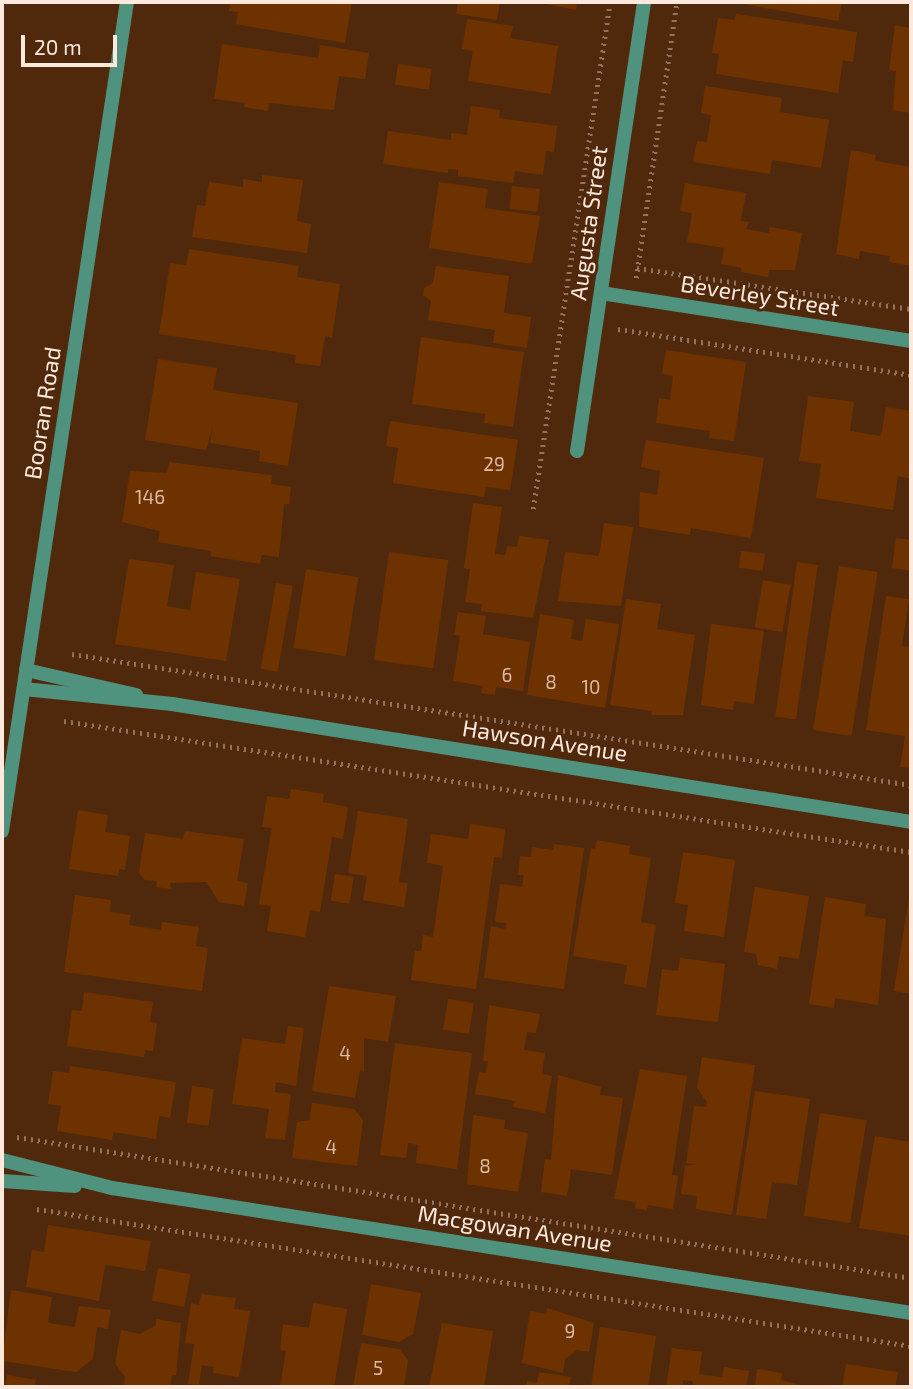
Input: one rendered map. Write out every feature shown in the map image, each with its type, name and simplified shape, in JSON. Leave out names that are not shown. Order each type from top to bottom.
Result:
[{"type":"street","name":"Booran Road","points":[[2,831],[127,2]]},
{"type":"street","name":"Augusta Street","points":[[577,451],[644,2]]},
{"type":"street","name":"Beverley Street","points":[[601,293],[911,341]]},
{"type":"street","name":"Hawson Avenue","points":[[26,670],[172,704]]},
{"type":"street","name":"Hawson Avenue","points":[[23,689],[172,704],[911,822]]},
{"type":"street","name":"Macgowan Avenue","points":[[2,1160],[112,1188]]},
{"type":"street","name":"Macgowan Avenue","points":[[2,1181],[112,1188],[911,1313]]},
{"type":"path","points":[[533,509],[610,2]]},
{"type":"path","points":[[633,298],[677,2]]},
{"type":"path","points":[[638,268],[911,309]]},
{"type":"path","points":[[597,326],[911,375]]},
{"type":"path","points":[[72,654],[911,785]]},
{"type":"path","points":[[64,721],[911,852]]},
{"type":"path","points":[[2,1135],[911,1278]]},
{"type":"path","points":[[29,1208],[911,1346]]},
{"type":"building","points":[[230,2],[352,2],[345,43],[236,24],[238,12],[229,11]]},
{"type":"building","points":[[458,2],[500,2],[497,20],[456,14]]},
{"type":"building","points":[[536,2],[577,2],[576,10]]},
{"type":"building","points":[[732,2],[842,2],[838,21]]},
{"type":"building","points":[[736,14],[857,32],[853,62],[843,60],[838,93],[716,74],[719,54],[712,53],[718,18],[735,20]]},
{"type":"building","points":[[467,19],[513,26],[510,38],[558,46],[551,94],[468,81],[473,51],[462,49]]},
{"type":"building","points":[[895,25],[911,28],[911,113],[893,110],[896,71],[889,70]]},
{"type":"building","points":[[222,44],[318,58],[320,45],[369,53],[365,79],[339,76],[334,110],[269,103],[268,111],[244,107],[245,103],[214,99]]},
{"type":"building","points":[[398,64],[432,69],[429,90],[395,85]]},
{"type":"building","points":[[705,86],[782,98],[780,112],[829,120],[821,168],[772,160],[770,174],[693,162],[697,141],[707,142],[711,115],[701,113]]},
{"type":"building","points":[[471,106],[500,110],[499,118],[557,126],[554,152],[546,151],[543,175],[515,171],[513,183],[458,176],[458,170],[448,169],[448,173],[383,164],[388,131],[451,140],[451,133],[467,135]]},
{"type":"building","points":[[851,150],[876,155],[875,161],[911,167],[911,266],[889,262],[890,256],[860,251],[859,259],[836,254]]},
{"type":"building","points":[[262,175],[303,180],[297,221],[311,224],[307,253],[192,237],[197,205],[205,206],[209,182],[243,187],[243,179],[262,182]]},
{"type":"building","points":[[439,182],[488,189],[485,208],[540,216],[532,264],[429,248]]},
{"type":"building","points":[[685,183],[746,193],[741,221],[749,222],[746,229],[769,233],[770,227],[802,233],[795,270],[769,270],[768,277],[741,272],[742,268],[721,264],[724,248],[687,242],[692,213],[680,211]]},
{"type":"building","points":[[512,186],[540,189],[537,212],[510,209]]},
{"type":"building","points":[[189,249],[299,266],[297,277],[340,284],[332,338],[325,336],[320,366],[295,363],[296,355],[159,334],[170,263],[186,265]]},
{"type":"building","points":[[436,266],[509,276],[504,313],[531,317],[527,348],[493,343],[495,330],[428,320],[431,301],[423,295],[424,288],[433,283]]},
{"type":"building","points":[[421,337],[524,352],[513,427],[484,423],[485,414],[412,404]]},
{"type":"building","points":[[666,350],[746,362],[734,441],[709,438],[710,431],[656,423],[659,398],[670,400],[673,376],[662,374]]},
{"type":"building","points":[[158,359],[217,368],[213,390],[298,403],[288,466],[259,461],[260,451],[210,443],[213,426],[206,450],[145,440]]},
{"type":"building","points":[[808,396],[854,402],[850,431],[881,436],[886,407],[911,411],[911,479],[898,476],[893,510],[816,498],[821,464],[799,461]]},
{"type":"building","points":[[390,421],[518,440],[510,490],[486,487],[484,497],[393,483],[398,448],[386,446]]},
{"type":"building","points":[[646,440],[764,458],[751,538],[691,528],[690,535],[639,527],[640,492],[657,495],[660,471],[641,467]]},
{"type":"building","points":[[169,462],[272,475],[271,484],[291,487],[289,504],[284,504],[279,557],[262,555],[260,564],[210,556],[211,551],[158,542],[160,531],[122,522],[130,471],[167,473]]},
{"type":"building","points":[[473,503],[502,507],[495,554],[505,555],[507,546],[517,547],[519,536],[549,540],[533,618],[481,611],[482,604],[465,602],[470,569],[464,568]]},
{"type":"building","points":[[604,523],[633,527],[621,606],[558,601],[565,552],[599,556]]},
{"type":"building","points":[[896,538],[911,540],[911,571],[892,568]]},
{"type":"building","points":[[741,551],[765,554],[763,571],[739,568]]},
{"type":"building","points":[[389,552],[448,560],[433,668],[374,660]]},
{"type":"building","points":[[129,559],[174,565],[167,606],[190,610],[196,572],[240,579],[226,661],[115,644]]},
{"type":"building","points":[[797,562],[818,565],[796,719],[775,716]]},
{"type":"building","points":[[839,566],[878,572],[852,736],[813,730]]},
{"type":"building","points":[[306,569],[358,577],[346,656],[293,648]]},
{"type":"building","points":[[763,580],[791,585],[782,632],[755,627]]},
{"type":"building","points":[[276,583],[293,586],[278,672],[261,669]]},
{"type":"building","points":[[886,596],[909,599],[902,646],[911,647],[911,768],[900,767],[905,736],[866,730]]},
{"type":"building","points":[[626,599],[661,604],[657,629],[695,635],[683,715],[651,715],[652,711],[610,705]]},
{"type":"building","points":[[458,612],[486,616],[483,634],[530,642],[523,691],[496,687],[495,695],[481,693],[483,686],[453,681],[460,636],[454,635]]},
{"type":"building","points":[[540,614],[574,620],[571,639],[582,641],[586,619],[619,624],[605,708],[527,695]]},
{"type":"building","points":[[711,624],[764,631],[754,704],[734,701],[733,710],[701,705]]},
{"type":"building","points":[[291,789],[324,794],[323,802],[348,807],[343,839],[332,837],[320,912],[310,910],[305,937],[267,931],[271,906],[259,904],[272,828],[262,827],[267,796],[289,799]]},
{"type":"building","points":[[78,810],[108,815],[105,832],[130,836],[125,870],[119,869],[118,876],[69,869]]},
{"type":"building","points":[[358,811],[408,819],[399,882],[408,883],[404,907],[363,900],[367,876],[348,873]]},
{"type":"building","points":[[470,824],[505,829],[502,858],[494,857],[476,989],[411,980],[415,951],[421,951],[423,935],[433,937],[443,866],[427,863],[431,834],[468,839]]},
{"type":"building","points":[[185,831],[244,839],[237,881],[248,883],[244,906],[219,902],[206,882],[170,883],[171,889],[156,887],[157,881],[145,880],[139,873],[145,833],[183,839]]},
{"type":"building","points":[[597,840],[630,846],[629,854],[651,858],[641,922],[656,925],[646,988],[624,984],[627,965],[573,956],[591,848],[595,849]]},
{"type":"building","points":[[554,844],[584,848],[564,989],[484,978],[491,926],[505,929],[506,923],[495,922],[500,884],[522,887],[524,875],[518,875],[520,856],[531,857],[532,847],[553,850]]},
{"type":"building","points":[[683,852],[735,860],[724,937],[684,931],[688,905],[675,903]]},
{"type":"building","points":[[335,874],[354,877],[350,904],[331,901]]},
{"type":"building","points":[[755,887],[809,896],[799,959],[779,956],[777,969],[758,965],[756,954],[744,952]]},
{"type":"building","points":[[911,892],[911,994],[894,991]]},
{"type":"building","points":[[75,895],[111,900],[110,912],[131,915],[129,925],[161,930],[162,922],[199,927],[196,946],[208,948],[202,991],[64,972]]},
{"type":"building","points":[[825,897],[866,904],[864,916],[886,919],[878,1005],[835,998],[834,1008],[809,1004]]},
{"type":"building","points":[[680,958],[725,964],[718,1022],[656,1015],[662,969],[678,971]]},
{"type":"building","points":[[329,986],[396,996],[388,1042],[364,1038],[364,1071],[360,1070],[355,1098],[312,1091]]},
{"type":"building","points":[[84,992],[153,1002],[150,1022],[157,1023],[153,1051],[145,1050],[144,1057],[67,1046],[72,1010],[82,1011]]},
{"type":"building","points":[[448,999],[474,1003],[469,1034],[443,1030]]},
{"type":"building","points":[[489,1005],[540,1014],[536,1033],[527,1032],[524,1050],[545,1053],[542,1074],[552,1076],[545,1113],[513,1107],[515,1101],[475,1094],[479,1072],[486,1073],[488,1061],[483,1061]]},
{"type":"building","points":[[288,1026],[304,1028],[296,1086],[276,1082],[275,1092],[291,1094],[285,1140],[265,1138],[269,1109],[232,1104],[242,1038],[285,1044]]},
{"type":"building","points":[[395,1043],[472,1053],[457,1169],[416,1163],[418,1145],[408,1143],[406,1158],[380,1155]]},
{"type":"building","points":[[702,1057],[755,1065],[732,1215],[696,1209],[697,1196],[681,1194],[685,1166],[696,1164],[686,1163],[694,1106],[706,1107],[707,1102],[697,1088]]},
{"type":"building","points":[[70,1066],[176,1082],[170,1118],[159,1116],[156,1139],[113,1132],[112,1140],[57,1131],[61,1106],[48,1104],[53,1071],[69,1073]]},
{"type":"building","points":[[640,1069],[687,1076],[672,1175],[678,1176],[673,1209],[648,1205],[647,1210],[635,1208],[636,1202],[614,1199]]},
{"type":"building","points":[[558,1075],[601,1087],[600,1095],[623,1098],[612,1175],[571,1169],[567,1196],[541,1192],[545,1159],[551,1160]]},
{"type":"building","points":[[192,1086],[214,1089],[209,1126],[187,1123]]},
{"type":"building","points":[[755,1091],[810,1099],[797,1185],[772,1182],[766,1219],[736,1215]]},
{"type":"building","points":[[312,1103],[354,1109],[363,1120],[357,1166],[292,1158],[297,1122],[310,1120]]},
{"type":"building","points":[[820,1113],[866,1120],[850,1223],[804,1216]]},
{"type":"building","points":[[473,1115],[505,1120],[504,1129],[528,1133],[518,1192],[467,1184]]},
{"type":"building","points":[[875,1136],[911,1142],[911,1236],[859,1228]]},
{"type":"building","points":[[48,1225],[151,1241],[145,1271],[105,1265],[99,1301],[26,1287],[32,1250],[44,1252]]},
{"type":"building","points":[[158,1268],[190,1274],[184,1307],[152,1300]]},
{"type":"building","points":[[371,1284],[421,1293],[413,1334],[399,1342],[362,1335]]},
{"type":"building","points":[[11,1290],[52,1297],[48,1323],[75,1327],[79,1306],[111,1310],[108,1329],[97,1327],[93,1359],[76,1372],[2,1361]]},
{"type":"building","points":[[201,1294],[236,1298],[234,1309],[250,1311],[239,1377],[213,1373],[214,1367],[202,1365],[199,1385],[188,1384],[194,1344],[185,1343],[191,1303],[199,1305]]},
{"type":"building","points":[[313,1303],[347,1309],[334,1387],[280,1387],[286,1351],[280,1350],[283,1324],[309,1328]]},
{"type":"building","points":[[547,1308],[594,1323],[589,1352],[577,1350],[565,1359],[563,1373],[522,1363],[530,1311],[546,1314]]},
{"type":"building","points":[[156,1319],[181,1323],[176,1375],[172,1375],[170,1387],[124,1387],[125,1377],[115,1363],[121,1330],[140,1334],[156,1325]]},
{"type":"building","points":[[442,1323],[493,1331],[484,1387],[429,1387]]},
{"type":"building","points":[[600,1327],[656,1336],[648,1387],[591,1387]]},
{"type":"building","points":[[361,1343],[399,1349],[408,1360],[404,1387],[353,1387]]},
{"type":"building","points":[[672,1348],[702,1352],[699,1374],[722,1377],[724,1367],[749,1371],[746,1387],[692,1387],[693,1381],[683,1380],[682,1387],[666,1387]]},
{"type":"building","points":[[846,1364],[898,1372],[895,1387],[842,1387]]},
{"type":"building","points":[[757,1369],[782,1373],[781,1380],[807,1387],[755,1387]]},
{"type":"building","points":[[539,1372],[571,1377],[569,1387],[526,1387],[527,1381],[537,1383]]},
{"type":"building","points":[[7,1375],[36,1380],[34,1387],[5,1387]]}]
